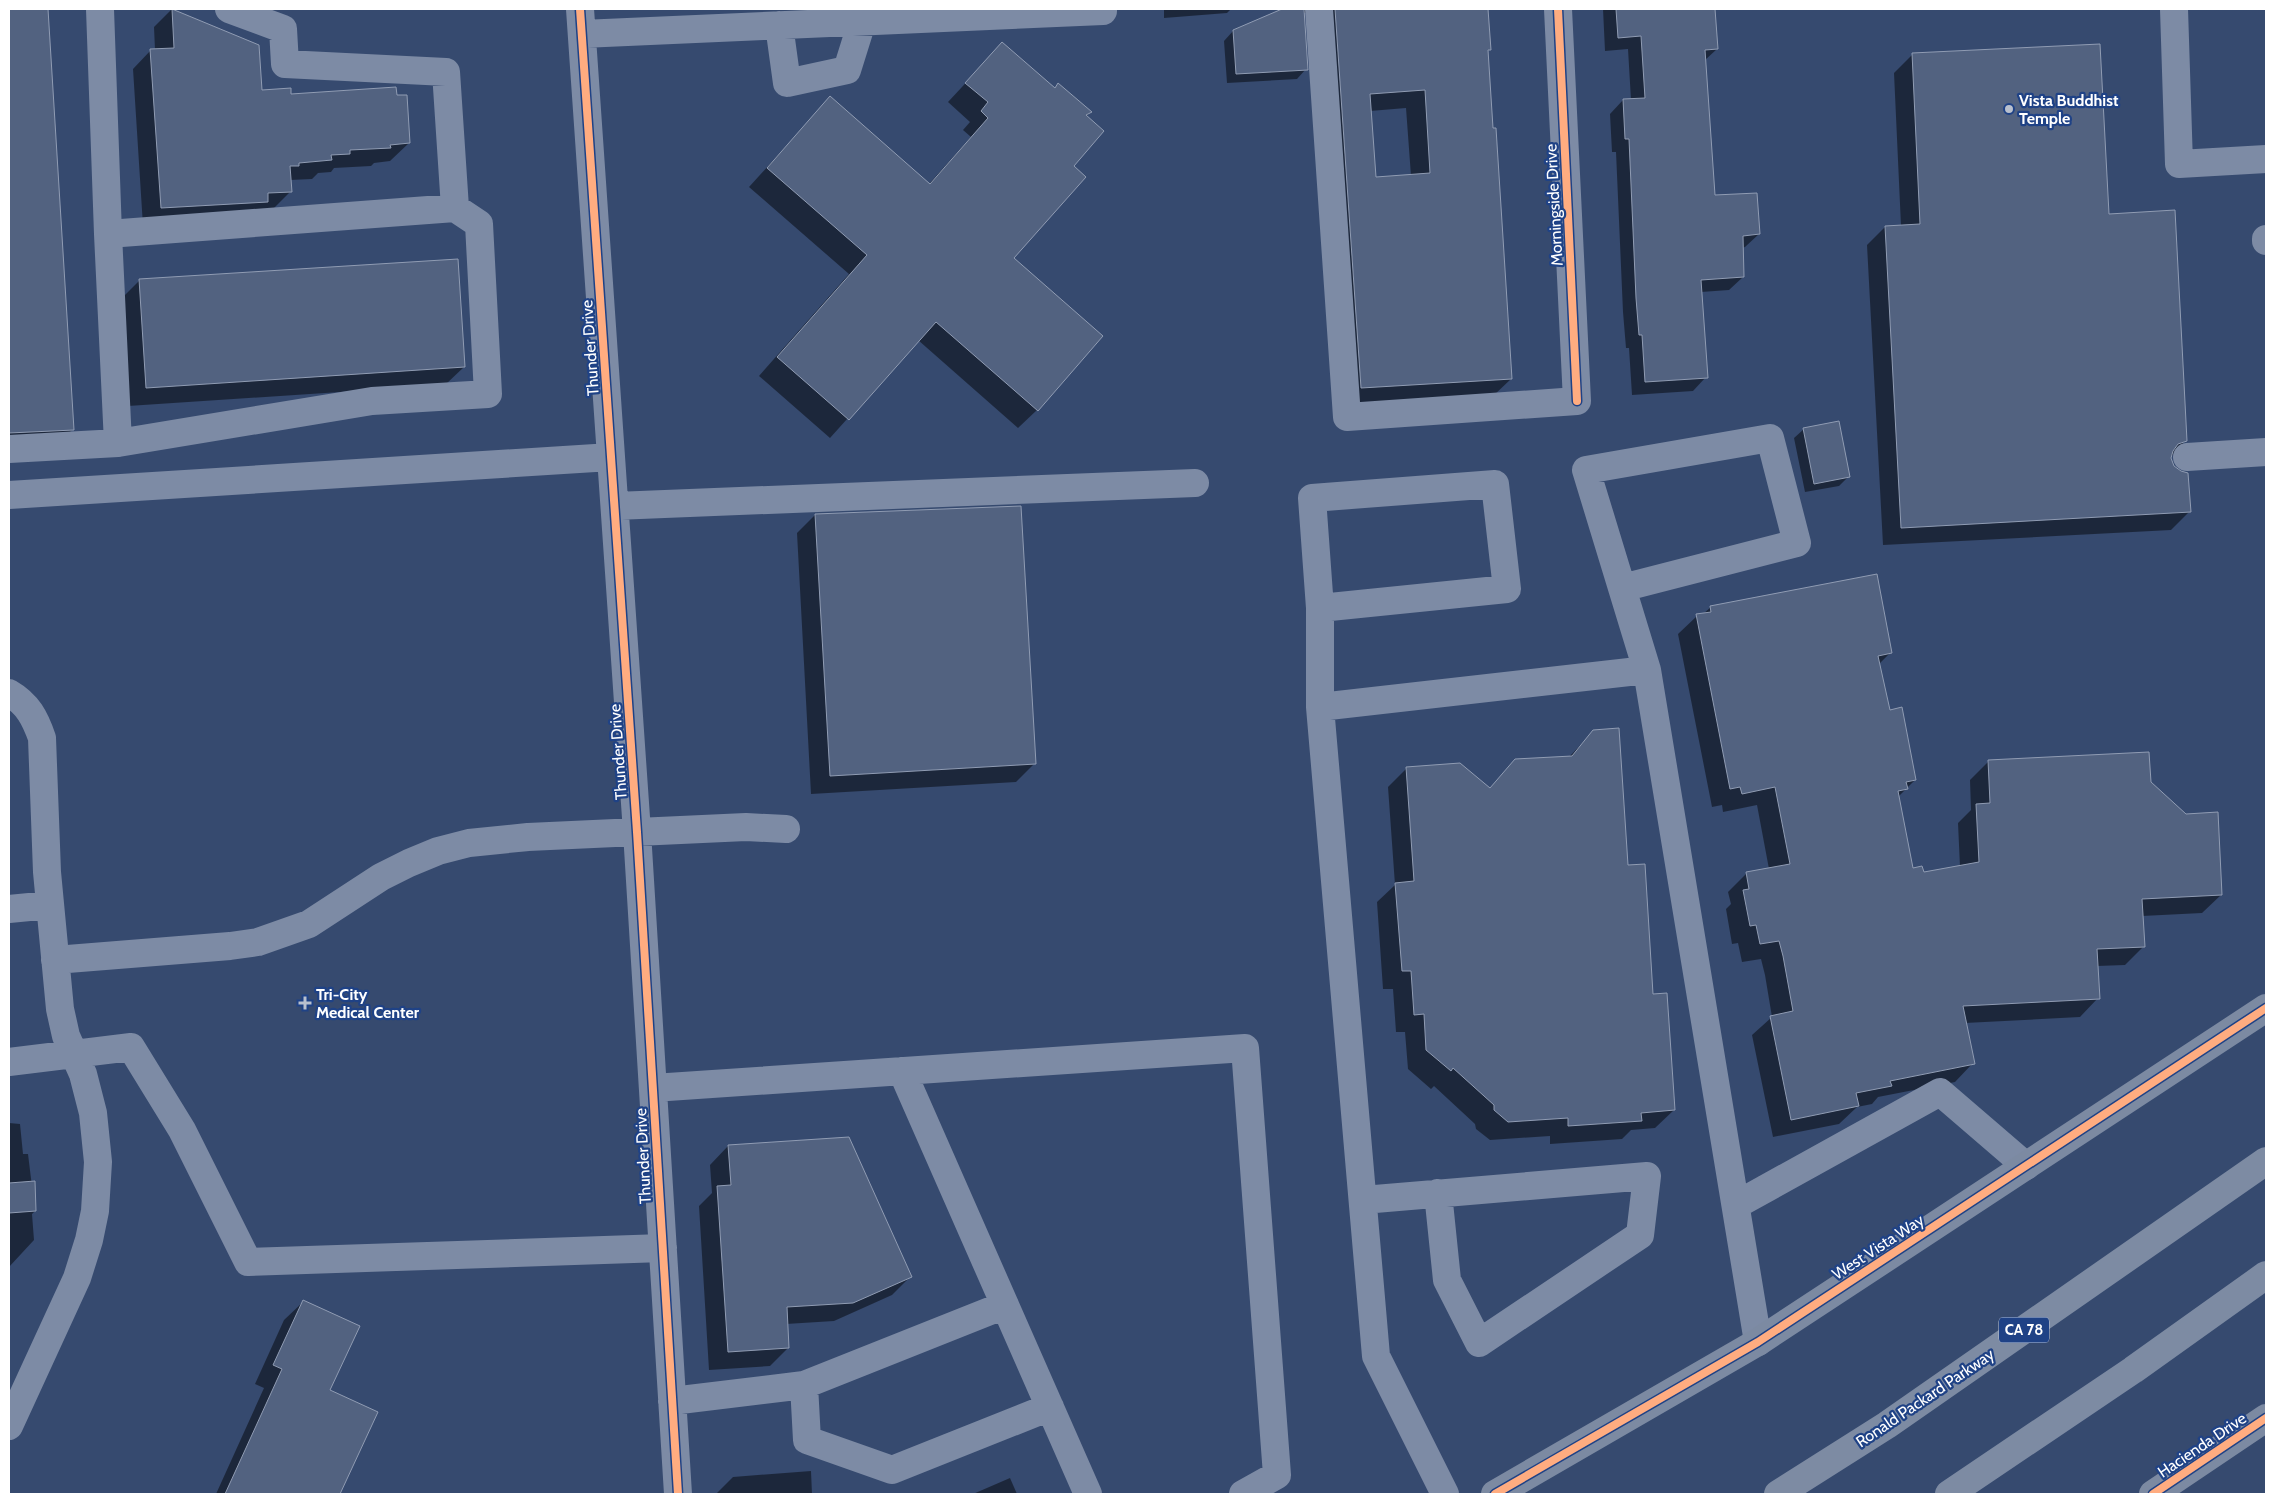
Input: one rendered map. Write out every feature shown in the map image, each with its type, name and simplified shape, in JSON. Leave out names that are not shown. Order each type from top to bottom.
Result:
[{"type":"highway","name":"Ronald Packard Parkway","points":[[1778,1494],[1888,1425],[2266,1161]]},
{"type":"highway","points":[[1949,1494],[2132,1370],[2266,1275]]},
{"type":"main road","name":"West Vista Way","points":[[1495,1494],[1758,1342],[2266,1008]]},
{"type":"main road","name":"Hacienda Drive","points":[[2153,1494],[2266,1418]]},
{"type":"street","points":[[100,9],[118,444]]},
{"type":"street","points":[[229,9],[283,29],[286,64],[446,72],[456,208]]},
{"type":"street","name":"Morningside Drive","points":[[1319,9],[1347,417],[1577,401],[1558,9]]},
{"type":"street","points":[[2174,9],[2179,164],[2266,159]]},
{"type":"street","points":[[581,21],[778,25],[1103,11]]},
{"type":"street","name":"Thunder Drive","points":[[581,21],[638,832],[678,1494]]},
{"type":"street","points":[[778,25],[788,83],[847,70],[862,22]]},
{"type":"street","points":[[9,449],[118,444],[372,401],[488,394],[479,224],[456,208],[108,234]]},
{"type":"street","points":[[1622,588],[1797,543],[1770,438],[1586,470],[1647,670],[1758,1342]]},
{"type":"street","points":[[2188,458],[2266,452]]},
{"type":"street","points":[[9,495],[611,457]]},
{"type":"street","points":[[615,506],[1195,483]]},
{"type":"street","points":[[1320,608],[1507,589],[1495,484],[1312,498],[1320,608],[1320,706],[1376,1356],[1445,1494]]},
{"type":"street","points":[[1320,706],[1647,670]]},
{"type":"street","points":[[9,693],[21,700],[35,718],[42,738],[50,905],[60,1009],[66,1036],[75,1054],[93,1113],[98,1162],[95,1211],[89,1240],[76,1278],[9,1426]]},
{"type":"street","points":[[55,960],[230,946],[258,942],[309,924],[382,877],[438,851],[499,838],[746,827],[786,829]]},
{"type":"street","points":[[9,909],[50,905]]},
{"type":"street","points":[[9,1062],[131,1047],[182,1130],[248,1262],[663,1248]]},
{"type":"street","points":[[653,1088],[1245,1048],[1277,1475],[1243,1494]]},
{"type":"street","points":[[902,1071],[1088,1494]]},
{"type":"street","points":[[1736,1205],[1940,1092],[2026,1166]]},
{"type":"street","points":[[1363,1200],[1438,1193],[1508,1187],[1647,1176],[1640,1235],[1479,1343],[1447,1280],[1438,1193]]},
{"type":"street","points":[[672,1401],[804,1385],[1005,1305]]},
{"type":"street","points":[[804,1385],[806,1440],[892,1470],[1050,1408]]},
{"type":"building","points":[[9,9],[48,9],[74,430],[9,433]]},
{"type":"building","points":[[172,9],[259,45],[262,90],[291,88],[291,94],[396,87],[397,95],[407,95],[410,143],[390,145],[391,148],[350,150],[350,154],[331,155],[332,160],[299,163],[299,166],[290,166],[292,192],[268,193],[268,202],[161,208],[150,49],[174,48]]},
{"type":"building","points":[[1282,9],[1304,9],[1308,70],[1236,74],[1233,30]]},
{"type":"building","points":[[1335,9],[1488,9],[1491,50],[1488,50],[1493,128],[1496,128],[1512,379],[1361,388]],"holes":[[[1425,90],[1430,173],[1376,177],[1370,94]]]},
{"type":"building","points":[[1616,9],[1715,9],[1718,49],[1705,50],[1715,195],[1757,193],[1760,234],[1743,236],[1744,277],[1701,280],[1708,378],[1645,382],[1642,335],[1639,335],[1636,298],[1629,139],[1625,139],[1623,99],[1645,98],[1641,36],[1618,38]]},
{"type":"building","points":[[1002,42],[1055,88],[1058,83],[1092,112],[1086,115],[1104,131],[1074,166],[1086,177],[1014,258],[1103,336],[1038,411],[936,322],[849,420],[777,357],[867,255],[767,168],[830,96],[930,184],[988,118],[981,111],[988,102],[965,83]]},
{"type":"building","points":[[2100,44],[2109,214],[2175,210],[2187,441],[2178,444],[2171,458],[2174,466],[2188,473],[2191,512],[1901,528],[1885,226],[1920,224],[1912,53]]},
{"type":"building","points":[[458,259],[465,367],[146,388],[139,279]]},
{"type":"building","points":[[1839,421],[1850,477],[1814,484],[1803,428]]},
{"type":"building","points":[[1021,506],[1036,764],[830,776],[815,514]]},
{"type":"building","points":[[1877,574],[1892,653],[1878,656],[1890,710],[1902,707],[1916,780],[1906,782],[1908,789],[1898,791],[1913,868],[1922,866],[1924,872],[1979,862],[1976,804],[1990,803],[1988,760],[2149,752],[2151,782],[2186,814],[2218,812],[2222,895],[2142,899],[2145,947],[2097,949],[2100,999],[1963,1006],[1975,1064],[1890,1081],[1892,1086],[1856,1093],[1859,1106],[1791,1120],[1770,1016],[1793,1011],[1783,956],[1779,941],[1760,944],[1756,925],[1750,926],[1743,890],[1749,889],[1746,872],[1790,864],[1775,787],[1742,794],[1740,787],[1730,789],[1696,614],[1711,612],[1710,606]]},
{"type":"building","points":[[1619,728],[1628,865],[1645,864],[1653,994],[1667,993],[1675,1110],[1641,1113],[1642,1121],[1568,1126],[1568,1118],[1508,1122],[1494,1110],[1494,1105],[1453,1068],[1451,1071],[1426,1050],[1424,1014],[1414,1015],[1411,971],[1402,971],[1395,883],[1414,881],[1406,767],[1460,763],[1490,788],[1515,759],[1572,756],[1593,730]]},
{"type":"building","points":[[849,1137],[912,1277],[853,1303],[787,1307],[789,1348],[728,1352],[717,1186],[731,1185],[728,1145]]},
{"type":"building","points":[[35,1181],[36,1211],[9,1213],[9,1183]]},
{"type":"building","points":[[303,1300],[360,1326],[330,1390],[378,1412],[340,1494],[225,1494],[282,1369],[273,1365]]},
{"type":"cycle path","points":[[580,9],[637,832],[678,1494]]},
{"type":"cycle path","points":[[1558,9],[1577,401]]},
{"type":"cycle path","points":[[1495,1494],[1758,1342],[2266,1008]]},
{"type":"cycle path","points":[[2153,1494],[2266,1418]]},
{"type":"place","name":"Vista Buddhist Temple","points":[[2009,109]]},
{"type":"place","name":"Tri-City Medical Center","points":[[305,1003]]}]
